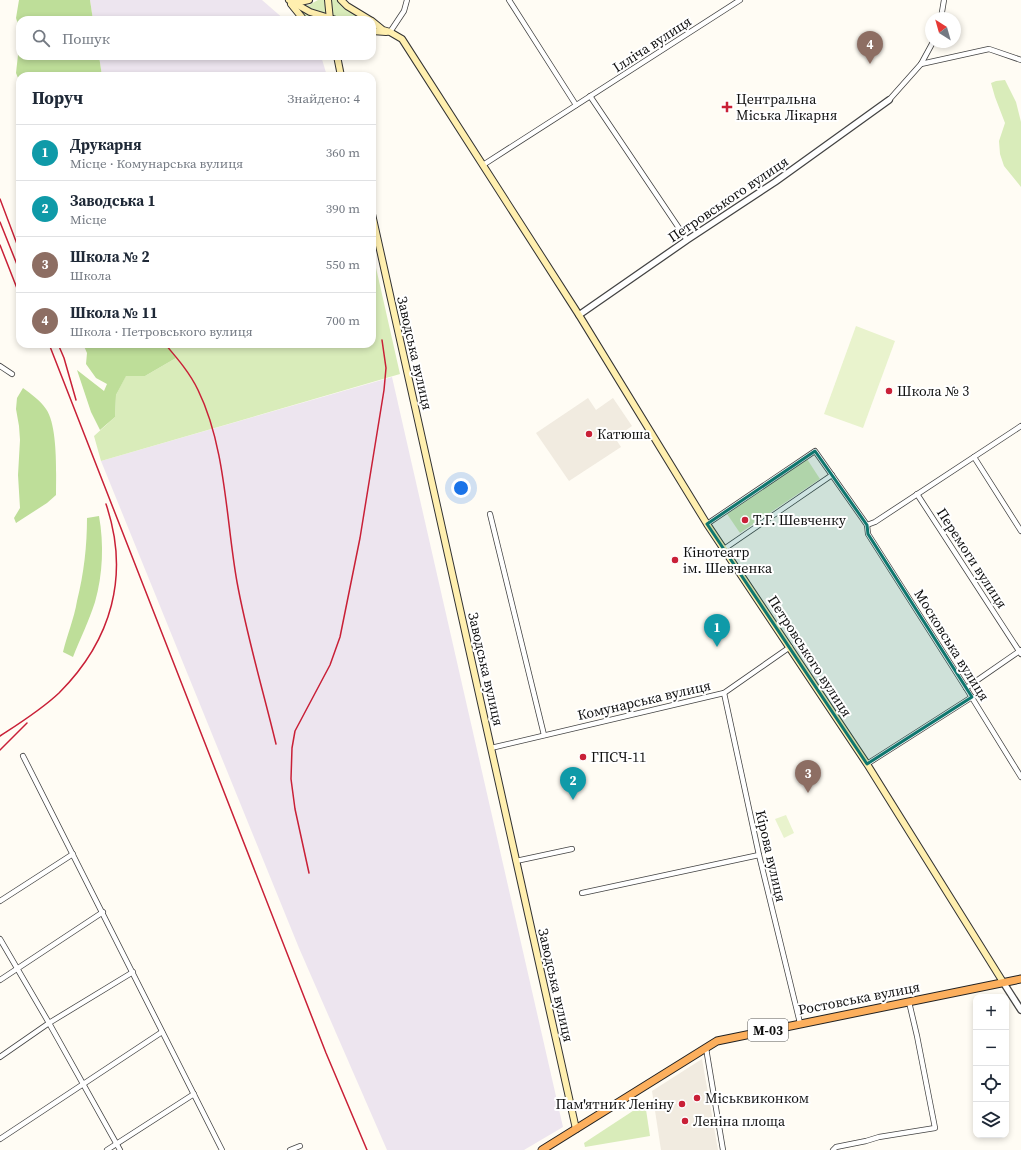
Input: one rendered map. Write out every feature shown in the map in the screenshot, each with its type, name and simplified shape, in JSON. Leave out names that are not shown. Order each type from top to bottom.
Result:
[{"type":"highway","name":"Ростовська вулиця","points":[[542,1150],[717,1041],[1021,979]]},
{"type":"main road","points":[[288,0],[310,12],[323,16]]},
{"type":"main road","points":[[288,0],[301,16]]},
{"type":"main road","points":[[292,0],[300,2],[309,0]]},
{"type":"main road","points":[[328,0],[331,16]]},
{"type":"main road","name":"Петровського вулиця","points":[[341,0],[347,6],[363,16]]},
{"type":"main road","name":"Петровського вулиця","points":[[376,25],[383,30],[402,39],[579,315],[707,524],[867,764],[1003,982]]},
{"type":"main road","points":[[376,31],[390,32]]},
{"type":"main road","points":[[338,60],[340,72]]},
{"type":"main road","name":"Заводська вулиця","points":[[376,232],[576,1129]]},
{"type":"street","points":[[390,32],[404,12],[407,0]]},
{"type":"street","points":[[509,0],[576,105]]},
{"type":"street","name":"Ілліча вулиця","points":[[484,165],[740,0]]},
{"type":"street","points":[[942,12],[944,0]]},
{"type":"street","points":[[889,100],[921,64],[930,48]]},
{"type":"street","points":[[921,64],[989,48],[1021,60]]},
{"type":"street","points":[[590,96],[687,240]]},
{"type":"street","name":"Петровського вулиця","points":[[579,315],[687,240],[775,182],[889,100]]},
{"type":"street","points":[[0,366],[12,374]]},
{"type":"street","points":[[867,524],[875,522],[1021,426]]},
{"type":"street","name":"Московська вулиця","points":[[707,524],[815,451],[867,524],[868,534],[1021,777]]},
{"type":"street","points":[[974,457],[1021,531]]},
{"type":"street","points":[[724,549],[832,475]]},
{"type":"street","name":"Перемоги вулиця","points":[[917,494],[1020,652]]},
{"type":"street","points":[[490,514],[544,735]]},
{"type":"street","name":"Комунарська вулиця","points":[[491,748],[724,693],[790,647]]},
{"type":"street","points":[[966,688],[1020,652]]},
{"type":"street","name":"Кірова вулиця","points":[[724,693],[759,855],[800,1023]]},
{"type":"street","points":[[867,764],[972,697]]},
{"type":"street","points":[[23,756],[222,1150]]},
{"type":"street","points":[[516,860],[572,849]]},
{"type":"street","points":[[0,901],[73,854]]},
{"type":"street","points":[[582,893],[759,855]]},
{"type":"street","points":[[0,980],[103,912]]},
{"type":"street","points":[[0,939],[50,1023],[120,1150]]},
{"type":"street","points":[[0,1057],[50,1023],[133,972]]},
{"type":"street","name":"Петровського вулиця","points":[[1003,982],[1021,1010]]},
{"type":"street","points":[[833,1150],[879,1137],[935,1128],[918,1036],[909,1002]]},
{"type":"street","points":[[0,1138],[162,1032]]},
{"type":"street","points":[[706,1048],[723,1150]]},
{"type":"street","points":[[107,1150],[194,1094]]},
{"type":"street","points":[[290,1150],[300,1146]]},
{"type":"highlighted area","points":[[815,451],[867,525],[868,534],[972,697],[867,764],[707,524]]},
{"type":"shaded area","points":[[90,0],[262,0],[280,16],[92,16]]},
{"type":"shaded area","points":[[100,60],[322,60],[326,72],[101,72]]},
{"type":"shaded area","points":[[392,377],[563,1127],[524,1150],[387,1150],[299,948],[101,461]]},
{"type":"shaded area","points":[[588,398],[596,410],[613,398],[632,426],[615,438],[621,447],[569,481],[536,433]]},
{"type":"shaded area","name":"Леніна площа","points":[[702,1059],[718,1150],[661,1150],[652,1091]]},
{"type":"green space","points":[[19,0],[90,0],[92,16],[16,16]]},
{"type":"green space","points":[[318,0],[324,0],[327,14],[302,6],[309,5]]},
{"type":"green space","points":[[330,0],[337,0],[359,16],[333,16]]},
{"type":"green space","points":[[300,11],[312,16],[304,16]]},
{"type":"green space","points":[[17,60],[100,60],[101,72],[16,72]]},
{"type":"green space","points":[[1005,80],[1016,102],[1021,122],[1021,187],[1004,166],[1000,154],[999,141],[1005,123],[991,83]]},
{"type":"green space","points":[[376,268],[400,374],[101,461],[94,436],[115,417],[116,395],[126,375],[145,376],[176,358],[170,348],[376,348]]},
{"type":"green space","points":[[856,326],[895,341],[863,428],[824,414]]},
{"type":"green space","points":[[85,348],[170,348],[176,358],[145,376],[126,376],[116,395],[115,417],[100,430],[91,412],[77,370],[104,391],[107,384],[96,378],[86,364],[87,353]]},
{"type":"green space","points":[[23,388],[41,403],[50,417],[56,450],[56,495],[47,503],[16,523],[14,518],[20,508],[18,475],[20,440],[16,409],[17,398]]},
{"type":"green space","points":[[807,459],[820,479],[740,533],[727,514]]},
{"type":"green space","points":[[99,516],[102,537],[100,581],[93,609],[73,657],[63,652],[82,580],[86,549],[87,518]]},
{"type":"green space","points":[[786,815],[794,833],[784,838],[775,819]]},
{"type":"green space","points":[[645,1103],[650,1136],[585,1147],[584,1143]]},
{"type":"railway","points":[[0,199],[16,241]]},
{"type":"railway","points":[[0,222],[16,262]]},
{"type":"railway","points":[[0,245],[16,286]]},
{"type":"railway","points":[[309,873],[295,809],[291,779],[292,748],[295,731],[330,665],[340,637],[360,538],[384,390],[386,368],[382,340]]},
{"type":"railway","points":[[51,348],[326,1053],[367,1150]]},
{"type":"railway","points":[[60,348],[76,400]]},
{"type":"railway","points":[[168,348],[195,384],[207,412],[214,435],[224,484],[233,559],[241,603],[276,744]]},
{"type":"railway","points":[[0,736],[38,711],[59,693],[77,673],[92,651],[103,629],[111,605],[116,581],[116,556],[113,530],[106,504]]},
{"type":"railway","points":[[0,750],[27,723]]},
{"type":"place","name":"Школа № 11","points":[[870,64]]},
{"type":"place","name":"Центральна Міська Лікарня","points":[[727,107]]},
{"type":"place","name":"Школа № 3","points":[[889,391]]},
{"type":"place","name":"Катюша","points":[[589,434]]},
{"type":"place","name":"Т.Г. Шевченку","points":[[745,520]]},
{"type":"place","name":"Кінотеатр ім. Шевченка","points":[[675,560]]},
{"type":"place","name":"Друкарня","points":[[717,647]]},
{"type":"place","name":"ГПСЧ-11","points":[[583,757]]},
{"type":"place","name":"Школа № 2","points":[[808,793]]},
{"type":"place","name":"Заводська 1","points":[[573,800]]},
{"type":"place","name":"Міськвиконком","points":[[697,1098]]},
{"type":"place","name":"Пам'ятник Леніну","points":[[682,1104]]},
{"type":"place","name":"Леніна площа","points":[[685,1121]]}]
